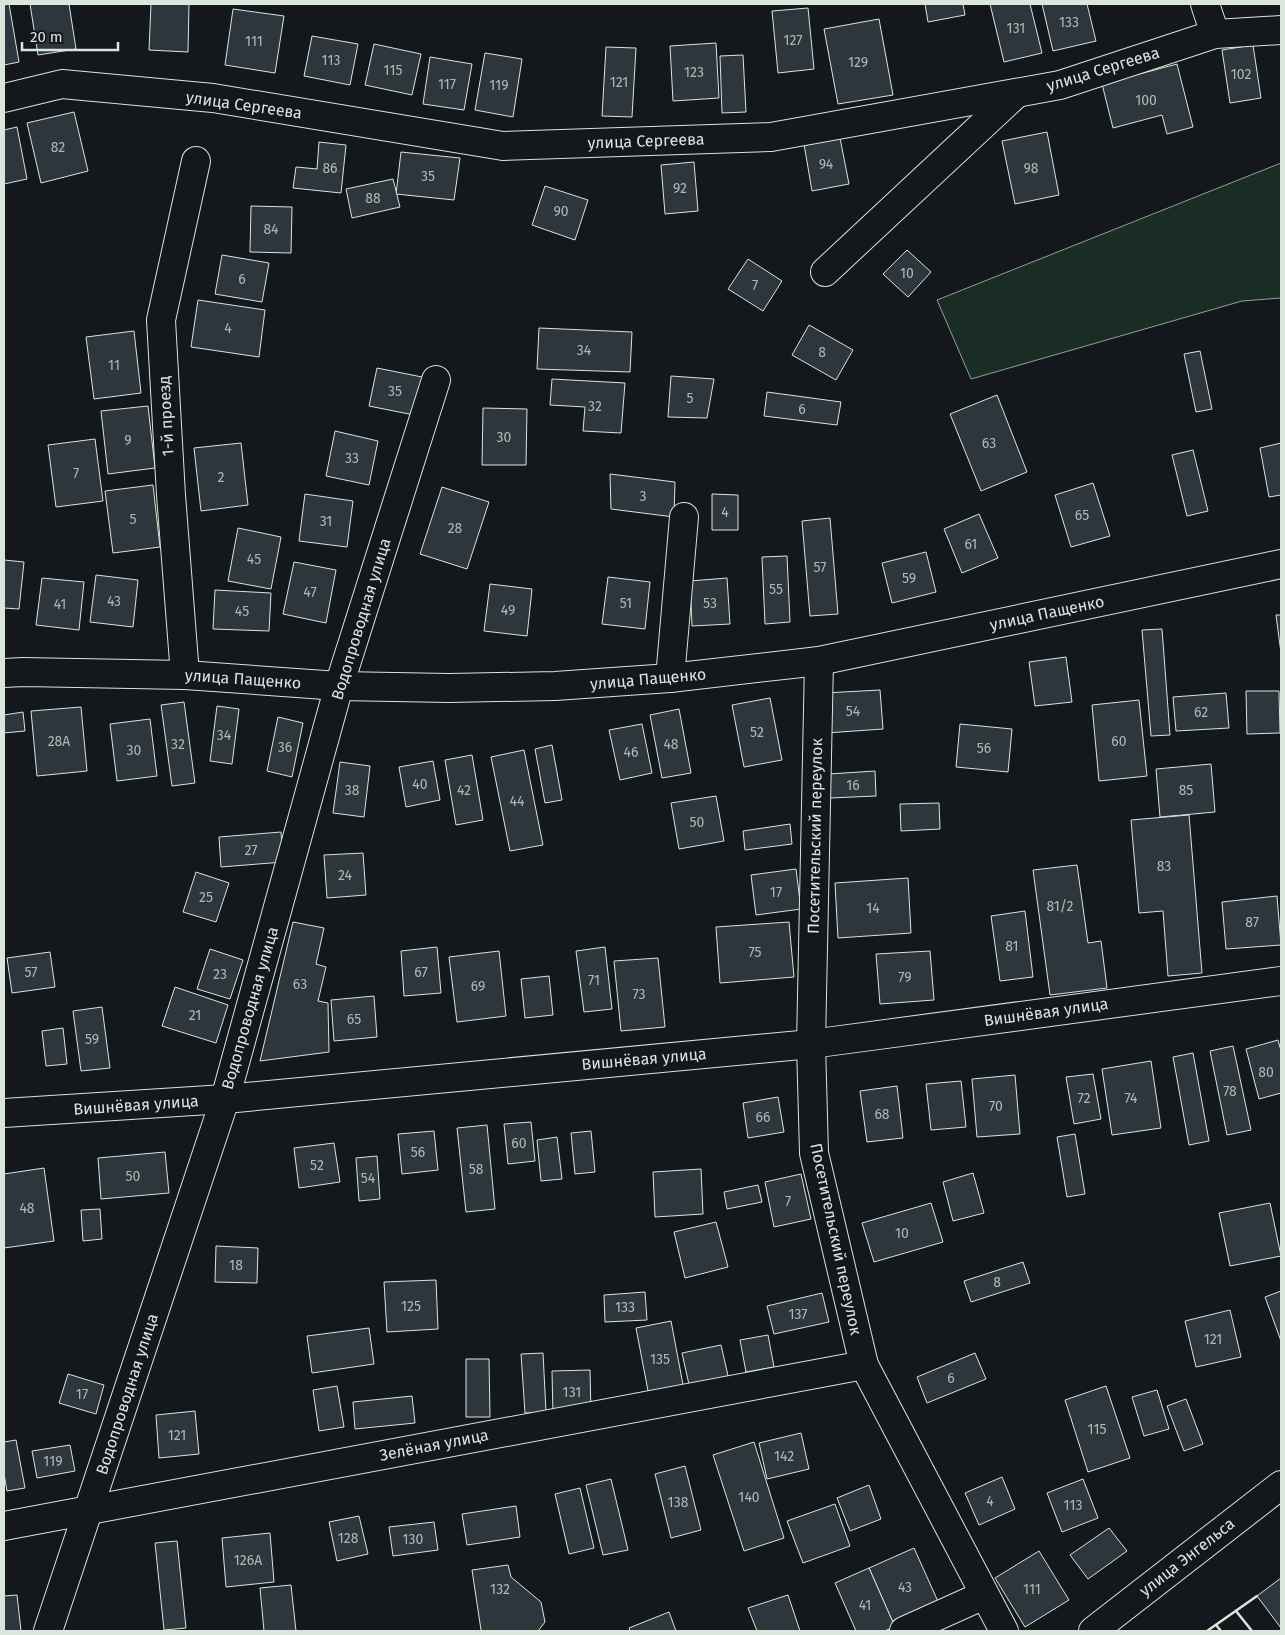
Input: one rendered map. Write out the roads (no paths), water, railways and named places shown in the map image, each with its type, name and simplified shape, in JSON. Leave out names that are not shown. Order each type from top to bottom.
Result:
[{"type":"street","points":[[1205,4],[1215,34]]},
{"type":"street","name":"улица Сергеева","points":[[4,98],[62,84],[213,98],[503,146],[771,137],[1060,85],[1215,34],[1281,30]]},
{"type":"street","points":[[825,272],[1017,93]]},
{"type":"street","name":"1-й проезд","points":[[184,675],[161,320],[196,160]]},
{"type":"street","name":"Водопроводная улица","points":[[48,1631],[225,1099],[340,686],[436,380]]},
{"type":"street","points":[[670,678],[684,518]]},
{"type":"street","name":"улица Пащенко","points":[[4,674],[23,672],[184,675],[340,686],[450,688],[555,686],[670,678],[819,661],[1281,564]]},
{"type":"street","name":"Посетительский переулок","points":[[819,661],[811,1044],[814,1154],[864,1365],[1004,1631]]},
{"type":"street","name":"Вишнёвая улица","points":[[4,1113],[225,1099],[811,1044],[1281,981]]},
{"type":"street","name":"Зелёная улица","points":[[4,1526],[864,1365]]},
{"type":"street","name":"улица Энгельса","points":[[1093,1631],[1281,1484]]},
{"type":"street","points":[[904,1631],[984,1594]]}]
